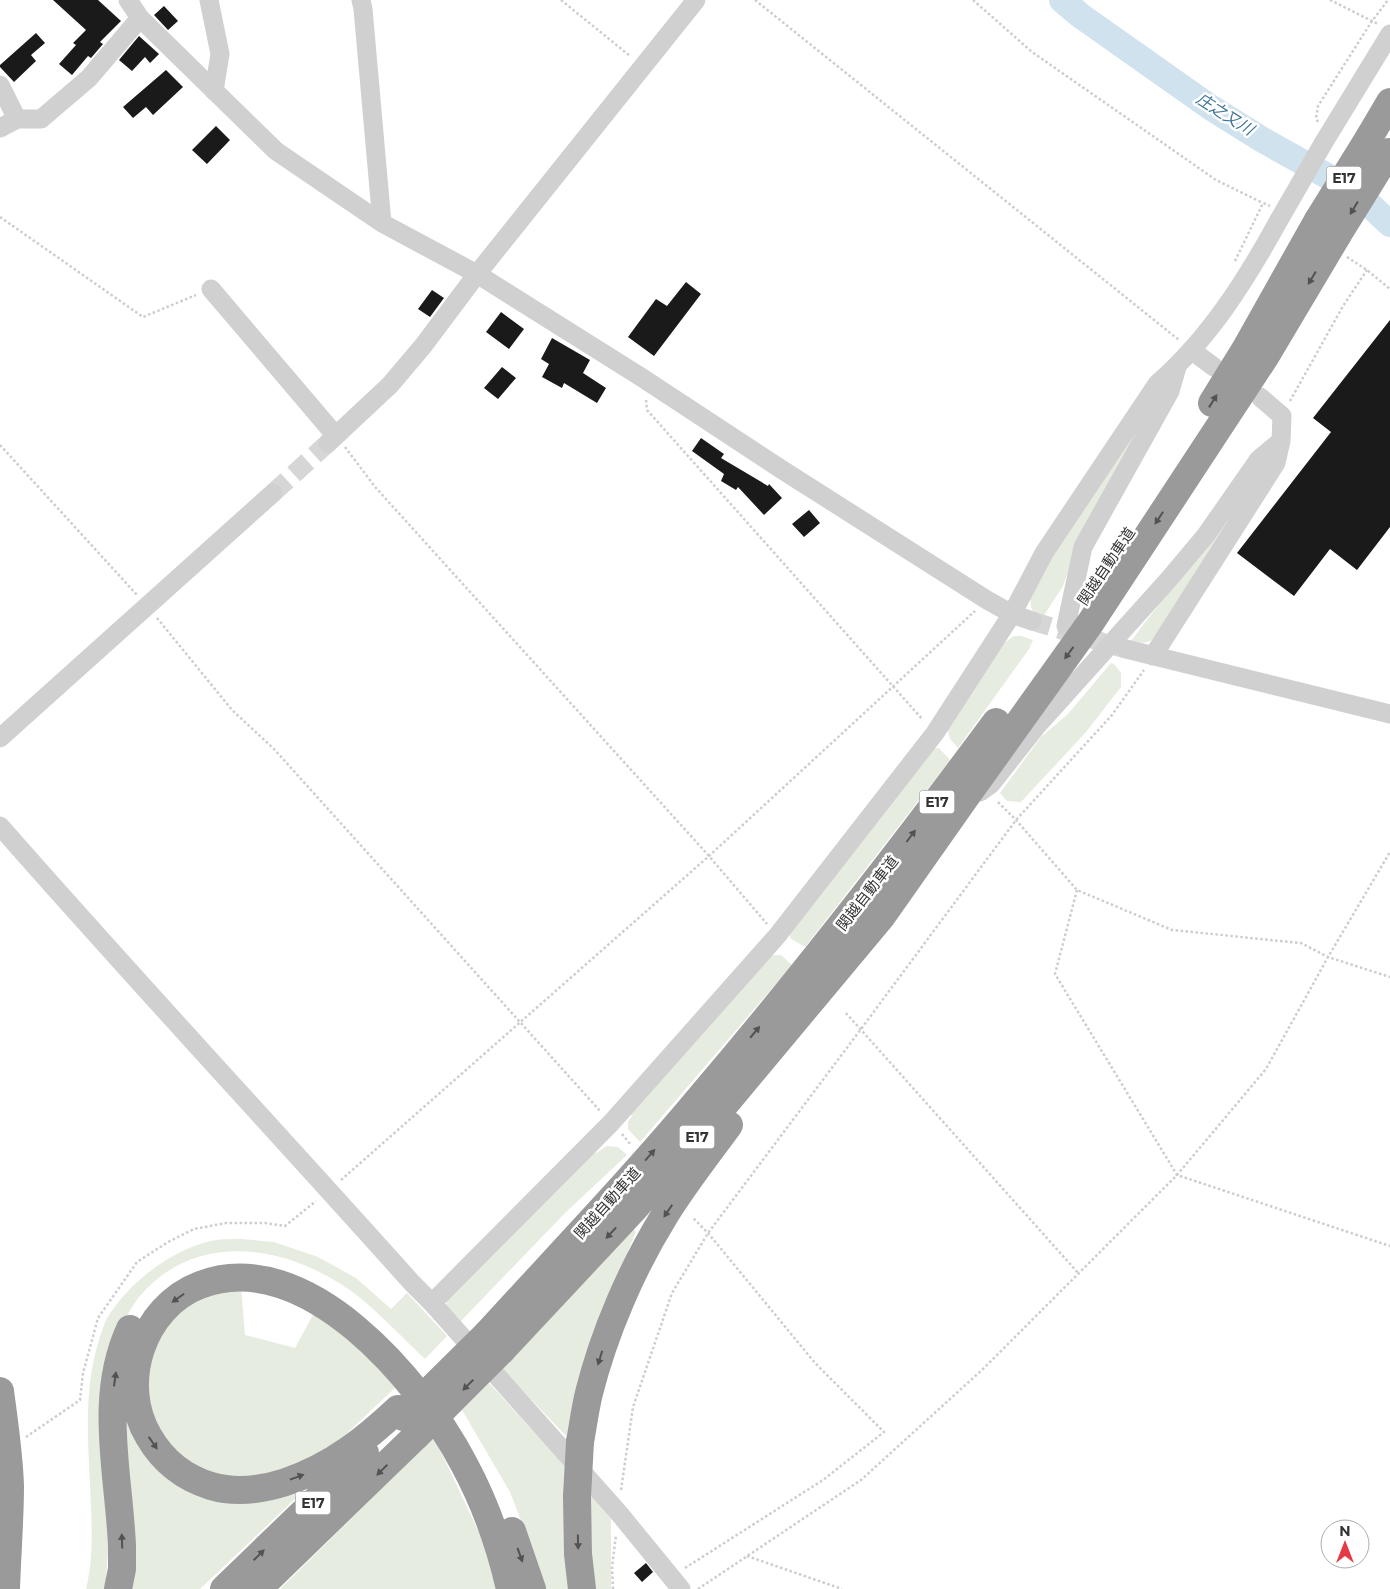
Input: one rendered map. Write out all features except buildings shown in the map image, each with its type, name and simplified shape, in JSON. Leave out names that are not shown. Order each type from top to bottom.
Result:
[{"type":"highway","name":"関越自動車道","points":[[224,1589],[406,1421],[490,1337],[633,1210],[721,1109],[882,916],[1091,622],[1265,357],[1383,146],[1390,102]]},
{"type":"highway","name":"関越自動車道","points":[[490,1337],[704,1094],[864,897],[986,736],[1066,626],[1191,437],[1246,348],[1333,237]]},
{"type":"highway","points":[[582,1589],[578,1554],[577,1496],[580,1442],[589,1394],[602,1349],[621,1301],[641,1258],[665,1214],[882,916]]},
{"type":"highway","points":[[118,1589],[122,1569],[122,1538],[112,1408],[116,1369],[123,1347],[137,1314],[150,1297],[165,1284],[184,1272],[205,1264],[247,1260],[294,1271],[314,1280],[335,1293],[374,1326],[414,1366],[437,1393],[477,1454],[494,1487],[532,1589]]},
{"type":"highway","points":[[406,1421],[304,1475],[256,1489],[234,1490],[213,1486],[192,1478],[173,1466],[159,1452],[148,1435],[140,1418],[136,1398],[135,1378],[143,1341],[153,1322],[167,1305],[182,1294],[200,1285],[218,1280],[237,1277],[279,1283],[315,1299],[339,1316],[384,1355],[404,1376],[433,1414],[463,1462],[479,1493],[495,1531],[510,1589]]},
{"type":"highway","points":[[0,1391],[10,1485],[10,1530],[6,1589]]},
{"type":"highway","name":"関越自動車道","points":[[258,1589],[406,1421]]},
{"type":"street","points":[[128,0],[140,18],[276,151],[382,223],[477,274],[641,377],[784,471],[987,600],[1012,614],[1032,621]]},
{"type":"street","points":[[209,0],[220,54],[214,91]]},
{"type":"street","points":[[361,0],[382,223]]},
{"type":"street","points":[[211,289],[332,440],[390,385],[423,346],[477,274],[696,0]]},
{"type":"street","points":[[0,128],[17,119],[41,119],[89,78],[140,18]]},
{"type":"street","points":[[432,1302],[611,1123],[777,936],[935,732],[1012,614],[1044,552],[1157,384],[1178,366],[1225,310],[1279,220],[1322,134],[1386,30]]},
{"type":"street","points":[[0,85],[17,119]]},
{"type":"street","points":[[1191,350],[1214,368]]},
{"type":"street","points":[[1066,626],[1083,547],[1170,391],[1178,366]]},
{"type":"street","points":[[1153,656],[1276,463],[1281,441],[1282,416],[1260,397]]},
{"type":"street","points":[[965,798],[991,784],[1036,727],[1206,535],[1259,459],[1281,441]]},
{"type":"street","points":[[0,738],[273,493]]},
{"type":"street","points":[[1126,649],[1390,714]]},
{"type":"street","points":[[0,826],[109,950],[412,1283],[432,1302],[618,1512],[676,1583]]},
{"type":"path","points":[[562,0],[642,66]]},
{"type":"path","points":[[755,0],[1191,350]]},
{"type":"path","points":[[973,0],[1032,52],[1216,180],[1264,203]]},
{"type":"path","points":[[1330,0],[1386,30]]},
{"type":"path","points":[[1322,134],[1316,118],[1318,106],[1372,21],[1388,0]]},
{"type":"path","points":[[0,217],[143,317],[211,289]]},
{"type":"path","points":[[1333,237],[1390,289]]},
{"type":"path","points":[[1282,416],[1305,371],[1343,306],[1367,270]]},
{"type":"path","points":[[641,377],[648,410],[935,732]]},
{"type":"path","points":[[332,440],[709,856],[768,925]]},
{"type":"path","points":[[0,444],[147,606],[232,710],[274,749],[611,1123]]},
{"type":"path","points":[[329,1191],[709,856],[987,600]]},
{"type":"path","points":[[613,1589],[612,1568],[618,1512],[633,1406],[672,1293],[708,1233],[1016,820],[1112,715],[1153,656]]},
{"type":"path","points":[[998,802],[1077,890],[1172,930],[1301,943],[1328,956],[1390,977]]},
{"type":"path","points":[[698,1589],[861,1480],[983,1369],[1178,1175],[1266,1069],[1328,956],[1390,852]]},
{"type":"path","points":[[1077,890],[1055,974],[1178,1175],[1390,1246]]},
{"type":"path","points":[[846,1013],[1079,1274]]},
{"type":"path","points":[[676,1583],[823,1480],[884,1432],[816,1364],[708,1233],[692,1217]]},
{"type":"path","points":[[747,1556],[842,1589]]},
{"type":"shaded area","points":[[1146,415],[1083,529],[1063,586],[1043,617],[1034,614],[1030,597],[1045,568]]},
{"type":"shaded area","points":[[1255,478],[1154,639],[1143,643],[1131,641]]},
{"type":"shaded area","points":[[1014,636],[1033,640],[1029,649],[958,748],[950,739],[946,725],[1000,646]]},
{"type":"shaded area","points":[[1111,663],[1121,673],[1121,687],[1086,732],[1021,802],[1007,801],[1000,793],[1041,737],[1068,714]]},
{"type":"shaded area","points":[[939,748],[950,760],[805,947],[790,938],[790,934],[927,749]]},
{"type":"shaded area","points":[[771,955],[781,955],[792,965],[640,1142],[628,1129],[628,1122],[632,1116],[630,1114]]},
{"type":"shaded area","points":[[607,1146],[618,1147],[627,1155],[566,1212],[460,1322],[446,1308],[447,1298],[593,1150],[596,1153]]},
{"type":"shaded area","points":[[630,1226],[636,1232],[596,1326],[569,1439],[502,1369]]},
{"type":"shaded area","points":[[241,1239],[274,1242],[318,1257],[356,1278],[391,1309],[407,1293],[447,1336],[425,1359],[364,1301],[338,1283],[310,1268],[281,1257],[250,1252],[220,1252],[191,1259],[164,1274],[139,1297],[121,1326],[105,1589],[86,1589],[90,1568],[92,1537],[88,1401],[94,1360],[105,1322],[131,1288],[167,1259],[184,1250],[211,1241]]},
{"type":"shaded area","points":[[241,1287],[245,1335],[295,1348],[315,1311],[337,1326],[398,1385],[344,1436],[317,1455],[290,1468],[258,1477],[230,1477],[204,1470],[185,1459],[166,1441],[146,1398],[146,1366],[156,1337],[194,1299]]},
{"type":"shaded area","points":[[489,1383],[568,1469],[572,1589],[542,1589],[522,1523],[510,1492],[462,1410]]},
{"type":"shaded area","points":[[127,1402],[185,1484],[316,1479],[200,1589],[128,1589],[122,1443]]},
{"type":"shaded area","points":[[434,1437],[489,1554],[496,1589],[280,1589]]},
{"type":"shaded area","points":[[590,1494],[611,1518],[611,1589],[593,1589]]},
{"type":"waterway","name":"庄之又川","points":[[1062,0],[1081,16],[1210,107],[1261,139],[1356,192],[1390,224]]},
{"type":"tunnel","points":[[273,493],[328,443]]},
{"type":"tunnel","points":[[1032,621],[1125,649]]}]
